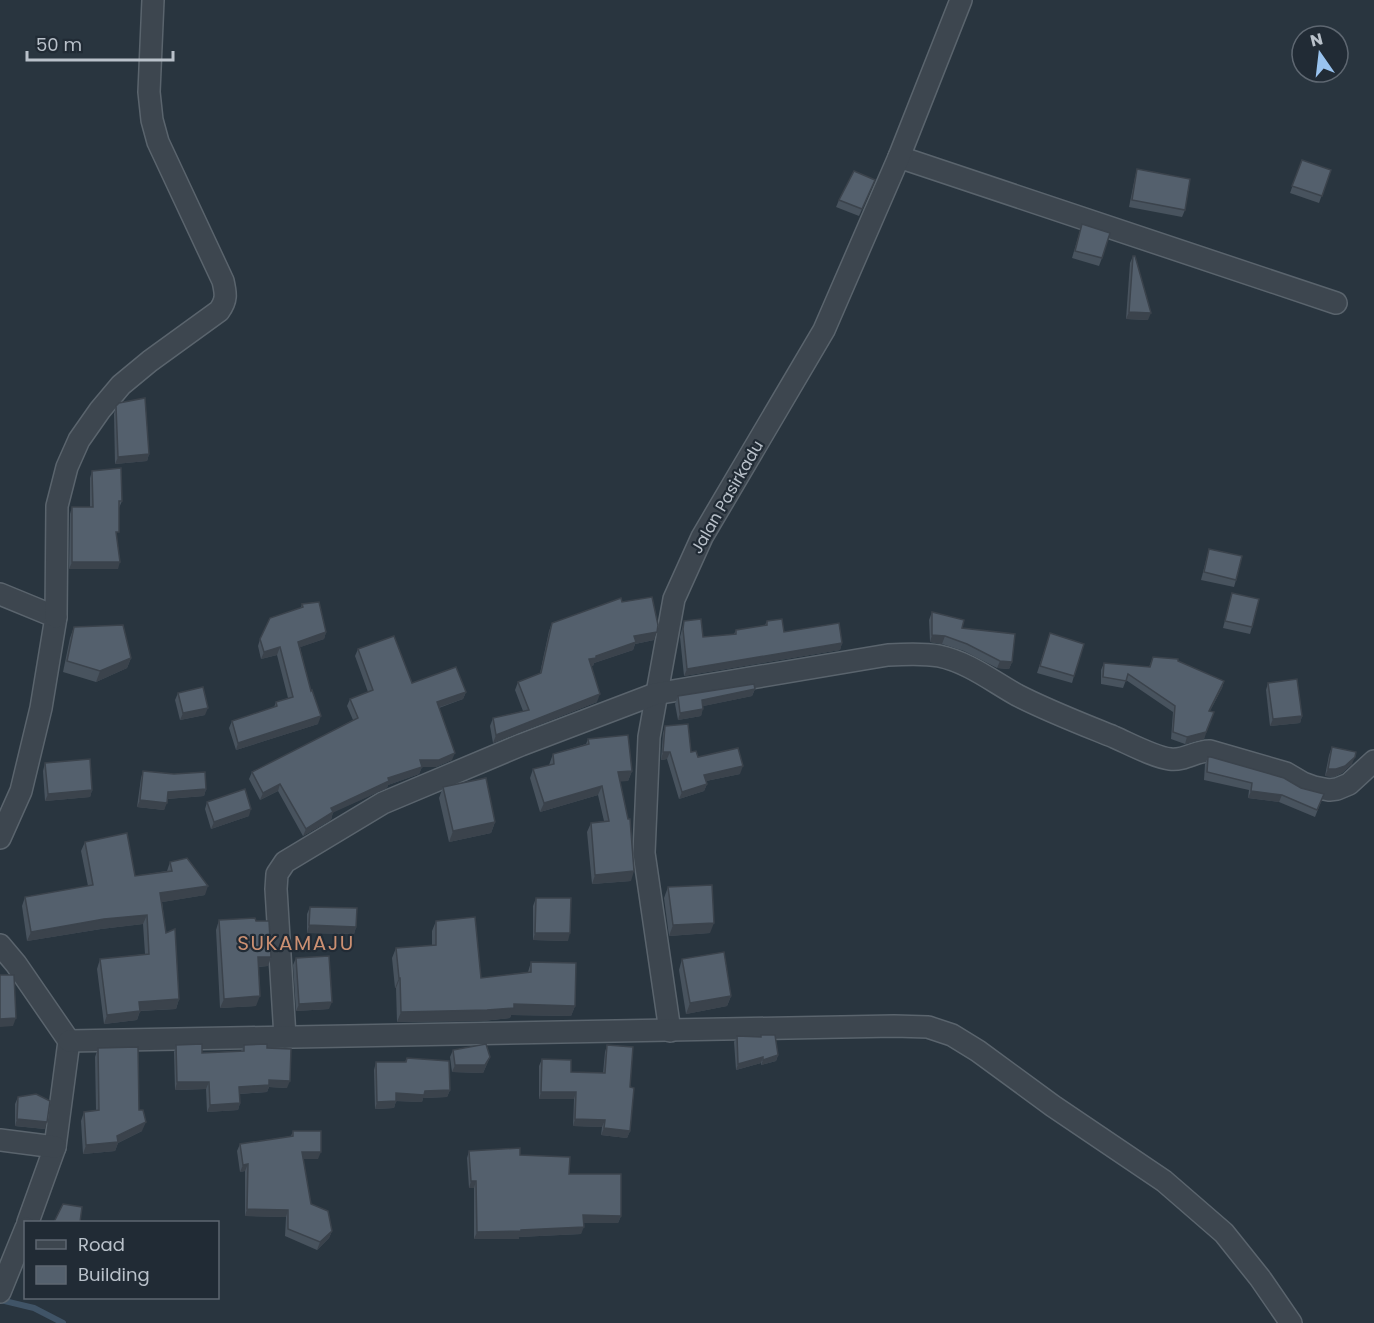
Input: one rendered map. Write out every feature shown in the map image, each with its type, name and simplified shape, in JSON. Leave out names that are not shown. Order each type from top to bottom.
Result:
[{"type":"street","points":[[0,838],[21,791],[41,708],[56,617],[57,506],[67,467],[79,441],[100,410],[121,385],[219,311],[225,303],[226,292],[223,281],[158,142],[152,120],[149,92],[153,0]]},
{"type":"street","name":"Jalan Pasirkadu","points":[[670,1031],[644,853],[649,737],[674,599],[702,537],[824,330],[899,157],[961,0]]},
{"type":"street","points":[[899,157],[1336,303]]},
{"type":"street","points":[[0,594],[56,617]]},
{"type":"street","points":[[285,1037],[276,889],[277,874],[285,862],[383,803],[521,744],[656,694],[888,655],[939,656],[968,666],[1018,695],[1169,759],[1180,759],[1204,751],[1210,752],[1286,773],[1303,783],[1329,790],[1349,784],[1374,761]]},
{"type":"street","points":[[0,945],[16,964],[69,1041],[55,1148],[28,1221]]},
{"type":"street","points":[[69,1041],[928,1027],[951,1035],[978,1052],[1164,1181],[1224,1233],[1260,1278],[1291,1323]]},
{"type":"street","points":[[0,1140],[55,1148]]},
{"type":"street","points":[[0,1292],[24,1233]]},
{"type":"building","points":[[1302,160],[1331,170],[1322,196],[1292,186]]},
{"type":"building","points":[[1137,169],[1190,179],[1185,210],[1132,200]]},
{"type":"building","points":[[854,171],[875,180],[862,209],[839,200]]},
{"type":"building","points":[[1082,224],[1110,233],[1102,258],[1075,251]]},
{"type":"building","points":[[1133,256],[1135,256],[1151,313],[1129,312]]},
{"type":"building","points":[[145,398],[149,454],[118,457],[116,406],[119,403]]},
{"type":"building","points":[[121,468],[122,501],[119,501],[119,532],[116,532],[120,562],[72,562],[72,507],[93,507],[92,471]]},
{"type":"building","points":[[1209,549],[1242,556],[1236,580],[1204,572]]},
{"type":"building","points":[[1232,593],[1259,599],[1252,627],[1225,621]]},
{"type":"building","points":[[652,597],[658,625],[657,632],[634,636],[636,642],[589,659],[600,694],[496,735],[493,718],[529,710],[518,682],[541,673],[552,623],[621,598],[622,602]]},
{"type":"building","points":[[319,602],[326,632],[298,642],[311,691],[321,716],[238,743],[232,721],[277,706],[276,702],[293,697],[280,647],[264,652],[260,639],[270,618],[303,607],[302,604]]},
{"type":"building","points":[[932,612],[964,620],[962,628],[1015,634],[1012,662],[1000,661],[967,644],[945,636],[932,635]]},
{"type":"building","points":[[701,619],[703,637],[736,634],[736,630],[767,625],[767,621],[782,619],[784,632],[839,623],[842,643],[687,669],[684,621]]},
{"type":"building","points":[[123,625],[131,658],[100,671],[67,661],[74,627]]},
{"type":"building","points":[[1050,633],[1084,644],[1074,676],[1040,666]]},
{"type":"building","points":[[394,636],[412,683],[456,667],[466,692],[437,702],[455,753],[439,760],[420,760],[422,767],[388,778],[389,781],[331,808],[333,812],[306,829],[280,784],[263,793],[252,772],[358,718],[350,699],[373,690],[358,649]]},
{"type":"building","points":[[1153,657],[1178,659],[1178,661],[1224,681],[1209,711],[1214,712],[1206,732],[1187,737],[1173,732],[1175,706],[1128,674],[1126,681],[1103,677],[1104,663],[1150,667]]},
{"type":"building","points":[[1297,679],[1302,716],[1273,719],[1268,683]]},
{"type":"building","points":[[754,684],[755,689],[702,700],[703,709],[680,713],[678,696]]},
{"type":"building","points":[[203,687],[208,708],[183,713],[178,693]]},
{"type":"building","points":[[688,724],[691,752],[696,751],[698,757],[738,748],[743,766],[704,775],[707,784],[682,792],[670,752],[663,752],[665,726]]},
{"type":"building","points":[[628,735],[632,771],[618,772],[628,819],[630,819],[634,871],[595,875],[591,823],[609,821],[602,786],[544,803],[533,769],[554,764],[553,754],[589,744],[588,739]]},
{"type":"building","points":[[1332,747],[1356,752],[1355,757],[1345,766],[1328,769]]},
{"type":"building","points":[[1208,757],[1284,778],[1301,788],[1324,794],[1317,810],[1282,795],[1251,791],[1252,783],[1207,772]]},
{"type":"building","points":[[90,759],[92,790],[48,794],[45,763]]},
{"type":"building","points":[[143,771],[174,774],[205,772],[206,789],[168,792],[167,803],[140,800]]},
{"type":"building","points":[[486,778],[495,822],[453,831],[443,787]]},
{"type":"building","points":[[245,789],[251,809],[214,822],[207,802]]},
{"type":"building","points":[[127,833],[135,876],[172,871],[170,862],[187,858],[208,886],[160,893],[166,933],[175,929],[179,999],[139,1002],[140,1011],[107,1015],[100,959],[149,954],[147,915],[104,919],[31,932],[25,897],[93,885],[85,842]]},
{"type":"building","points":[[712,885],[714,923],[673,925],[668,887]]},
{"type":"building","points":[[536,898],[571,898],[570,933],[535,933]]},
{"type":"building","points":[[310,907],[357,908],[356,927],[309,925]]},
{"type":"building","points":[[475,917],[481,978],[531,972],[531,962],[576,963],[575,1006],[514,1004],[514,1008],[487,1010],[401,1012],[396,948],[436,945],[436,921]]},
{"type":"building","points":[[255,918],[256,921],[269,921],[271,957],[258,957],[260,996],[224,999],[219,920]]},
{"type":"building","points":[[724,952],[731,996],[690,1003],[682,959]]},
{"type":"building","points":[[329,956],[332,1002],[299,1004],[296,958]]},
{"type":"building","points":[[0,975],[14,975],[16,1018],[0,1019]]},
{"type":"building","points":[[761,1035],[775,1035],[778,1055],[738,1064],[737,1036],[761,1037]]},
{"type":"building","points":[[202,1044],[202,1053],[244,1051],[244,1045],[267,1044],[267,1048],[291,1049],[290,1081],[269,1080],[269,1085],[239,1087],[240,1103],[210,1105],[209,1082],[177,1082],[176,1045]]},
{"type":"building","points":[[486,1044],[490,1057],[485,1065],[455,1065],[453,1050]]},
{"type":"building","points":[[607,1045],[633,1047],[630,1087],[634,1088],[630,1131],[604,1128],[605,1120],[575,1119],[576,1092],[541,1092],[542,1059],[571,1060],[571,1072],[605,1073]]},
{"type":"building","points":[[138,1047],[139,1110],[143,1110],[146,1122],[117,1136],[118,1142],[86,1145],[84,1112],[99,1110],[98,1048]]},
{"type":"building","points":[[407,1058],[449,1061],[450,1090],[425,1091],[424,1095],[396,1093],[396,1101],[377,1102],[376,1062],[406,1062]]},
{"type":"building","points":[[36,1094],[50,1101],[47,1122],[17,1119],[18,1097]]},
{"type":"building","points":[[293,1131],[321,1131],[321,1152],[302,1152],[311,1204],[328,1211],[332,1231],[320,1242],[288,1229],[288,1210],[247,1209],[248,1164],[243,1165],[240,1144],[293,1136]]},
{"type":"building","points":[[520,1148],[520,1155],[570,1157],[569,1174],[621,1174],[621,1216],[583,1215],[584,1227],[477,1232],[476,1181],[471,1181],[469,1151]]},
{"type":"building","points":[[63,1204],[82,1207],[80,1221],[54,1221]]},
{"type":"waterway","points":[[0,1300],[34,1308],[63,1323]]},
{"type":"district","name":"SUKAMAJU","points":[[296,943]]}]
